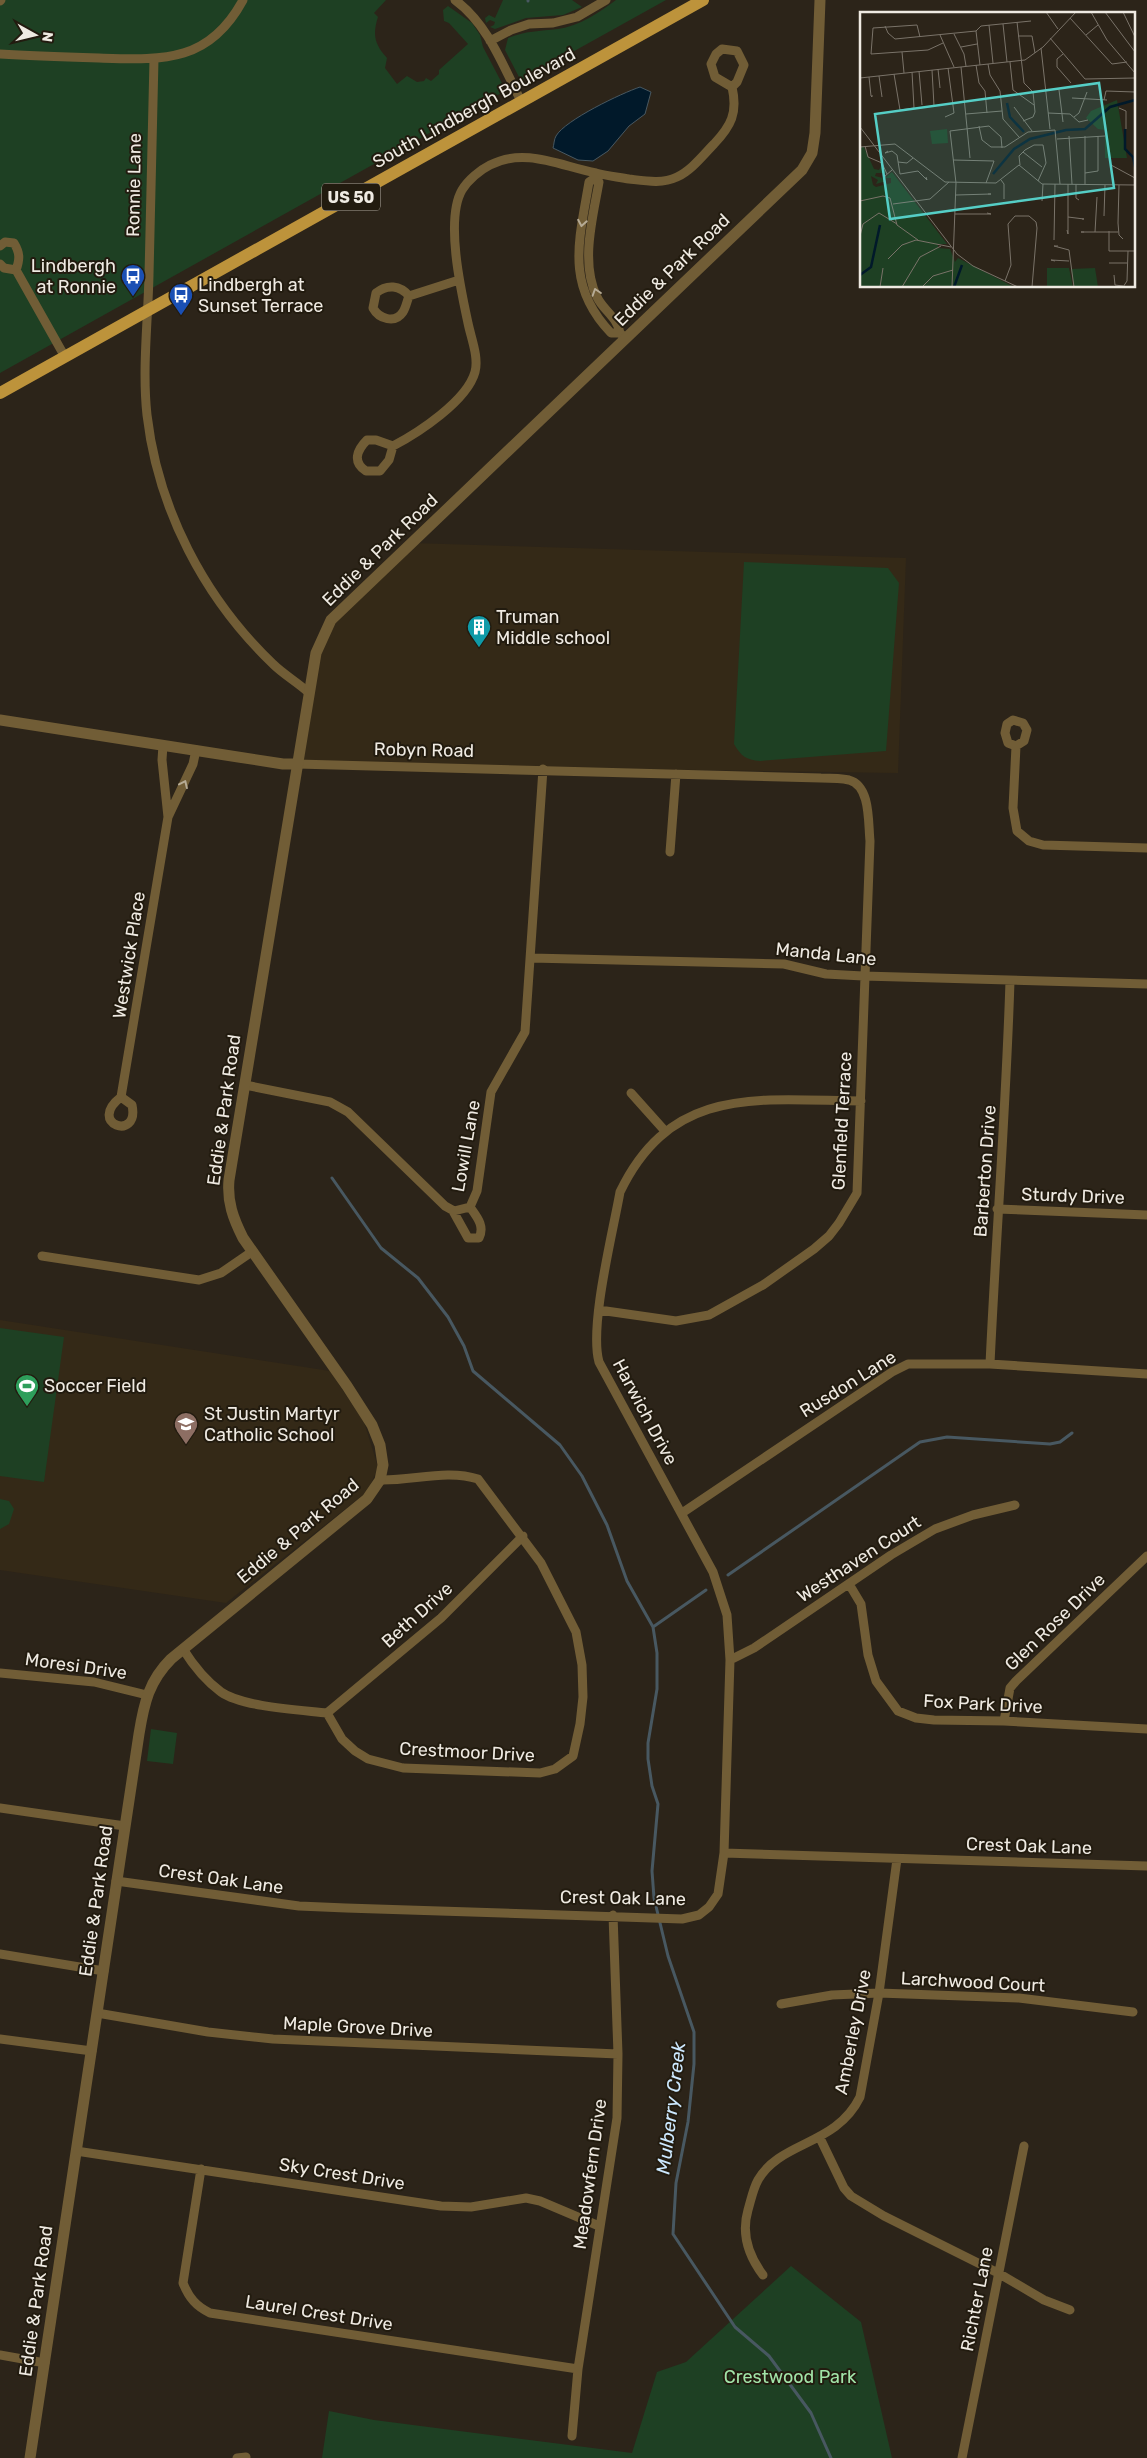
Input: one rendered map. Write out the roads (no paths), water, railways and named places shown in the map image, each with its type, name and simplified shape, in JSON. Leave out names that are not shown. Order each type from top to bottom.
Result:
[{"type":"main road","name":"South Lindbergh Boulevard","points":[[0,393],[703,0]]},
{"type":"street","points":[[0,54],[154,59],[180,55],[205,45],[223,31],[243,0]]},
{"type":"street","points":[[455,0],[477,20],[490,41],[521,102]]},
{"type":"street","points":[[490,41],[511,30],[529,24],[553,23],[577,17],[606,0]]},
{"type":"street","name":"Eddie & Park Road","points":[[30,2458],[104,1971],[116,1880],[146,1695],[158,1672],[183,1649],[356,1508],[373,1493],[380,1480],[382,1454],[376,1433],[365,1412],[252,1251],[234,1219],[228,1190],[308,692],[316,653],[331,620],[623,336],[802,170],[812,153],[815,133],[820,0]]},
{"type":"street","points":[[393,446],[420,432],[448,407],[468,387],[475,371],[475,353],[459,280],[455,226],[458,199],[471,178],[489,165],[523,156],[536,157],[595,175],[651,182],[670,179],[687,171],[729,128],[734,112],[732,87],[744,65],[737,51],[722,49],[716,54],[711,64],[712,71],[715,77],[732,87]]},
{"type":"street","name":"Ronnie Lane","points":[[154,59],[147,311],[147,416],[167,502],[179,534],[208,584],[242,629],[273,664],[308,692]]},
{"type":"street","points":[[595,175],[589,182],[580,233],[579,273],[586,301],[599,320],[610,333],[623,336]]},
{"type":"street","points":[[0,246],[5,242],[14,243],[20,259],[16,270],[65,357]]},
{"type":"street","points":[[0,264],[4,268],[16,270]]},
{"type":"street","points":[[409,296],[459,280]]},
{"type":"street","name":"Robyn Road","points":[[0,720],[283,764],[543,769],[821,778],[851,781]]},
{"type":"street","name":"Westwick Place","points":[[121,1098],[168,817],[162,760],[163,745]]},
{"type":"street","points":[[1016,746],[1013,808],[1017,831],[1029,841],[1043,845],[1147,848]]},
{"type":"street","name":"Westwick Place","points":[[168,817],[193,764],[196,750]]},
{"type":"street","name":"Lowill Lane","points":[[245,1085],[330,1102],[348,1112],[445,1206],[453,1211],[461,1211],[470,1207],[477,1191],[492,1092],[525,1032],[543,769]]},
{"type":"street","points":[[670,852],[676,774]]},
{"type":"street","name":"Glenfield Terrace","points":[[599,1310],[676,1321],[709,1315],[763,1285],[814,1249],[829,1236],[839,1223],[857,1193],[863,976],[870,841],[868,814],[863,791],[851,781]]},
{"type":"street","name":"Manda Lane","points":[[531,958],[784,964],[826,974],[1147,984]]},
{"type":"street","name":"Barberton Drive","points":[[990,1364],[998,1209],[1005,1125],[1010,981]]},
{"type":"street","points":[[631,1093],[665,1131]]},
{"type":"street","name":"Harwich Drive","points":[[724,1854],[730,1660],[727,1615],[713,1572],[599,1362],[596,1352],[599,1310],[620,1192],[634,1167],[665,1131],[688,1117],[712,1107],[730,1102],[749,1100],[861,1101]]},
{"type":"street","points":[[453,1211],[468,1238],[472,1240],[479,1238],[482,1230],[480,1222],[470,1207]]},
{"type":"street","name":"Sturdy Drive","points":[[998,1209],[1147,1215]]},
{"type":"street","points":[[42,1256],[199,1280],[221,1273],[252,1251]]},
{"type":"street","name":"Rusdon Lane","points":[[682,1513],[892,1372],[908,1364],[941,1366],[990,1364],[1147,1374]]},
{"type":"street","points":[[380,1480],[398,1481],[447,1475],[478,1479],[523,1536]]},
{"type":"street","name":"Westhaven Court","points":[[730,1660],[754,1648],[935,1528],[972,1515],[1015,1504]]},
{"type":"street","name":"Beth Drive","points":[[327,1713],[441,1618],[523,1536]]},
{"type":"street","name":"Crestmoor Drive","points":[[327,1713],[342,1739],[355,1751],[368,1759],[394,1766],[540,1773],[555,1769],[572,1756],[580,1724],[583,1697],[582,1665],[576,1632],[541,1563],[523,1536]]},
{"type":"street","name":"Glen Rose Drive","points":[[1004,1721],[1010,1688],[1016,1681],[1147,1556]]},
{"type":"street","name":"Fox Park Drive","points":[[850,1584],[861,1604],[868,1654],[876,1681],[898,1711],[916,1718],[934,1720],[1004,1721],[1147,1729]]},
{"type":"street","points":[[183,1649],[196,1669],[223,1693],[254,1704],[327,1713]]},
{"type":"street","name":"Moresi Drive","points":[[0,1673],[94,1682],[146,1695]]},
{"type":"street","points":[[0,1808],[125,1826]]},
{"type":"street","name":"Crest Oak Lane","points":[[116,1880],[299,1906],[613,1915],[682,1919],[699,1915],[710,1907],[718,1894],[724,1854],[1147,1866]]},
{"type":"street","name":"Amberley Drive","points":[[763,2275],[754,2263],[747,2248],[745,2220],[758,2180],[783,2155],[820,2138],[845,2121],[854,2110],[860,2097],[879,1994],[897,1859]]},
{"type":"street","name":"Meadowfern Drive","points":[[572,2436],[578,2369],[616,2118],[618,2054],[613,1915]]},
{"type":"street","points":[[0,1954],[104,1971]]},
{"type":"street","name":"Larchwood Court","points":[[781,2004],[832,1995],[879,1994],[1019,1998],[1133,2012]]},
{"type":"street","name":"Maple Grove Drive","points":[[97,2014],[208,2032],[273,2039],[618,2054]]},
{"type":"street","points":[[0,2039],[92,2051]]},
{"type":"street","points":[[820,2138],[840,2181],[850,2196],[884,2216],[998,2273],[1044,2300],[1070,2310]]},
{"type":"street","name":"Richter Lane","points":[[962,2458],[1024,2146]]},
{"type":"street","name":"Sky Crest Drive","points":[[76,2151],[441,2206],[471,2207],[526,2198],[540,2201],[599,2226]]},
{"type":"street","name":"Laurel Crest Drive","points":[[201,2169],[183,2283],[187,2294],[200,2308],[210,2313],[578,2369]]},
{"type":"street","points":[[0,2355],[45,2363]]},
{"type":"water","points":[[640,87],[651,92],[645,114],[629,126],[608,151],[593,161],[578,160],[553,148],[556,136],[570,122],[608,101]]},
{"type":"waterway","name":"Mulberry Creek","points":[[332,1178],[381,1248],[418,1278],[448,1317],[464,1346],[473,1371],[560,1445],[582,1476],[607,1525],[627,1581],[653,1627],[657,1653],[657,1689],[648,1743],[648,1759],[652,1786],[658,1804],[652,1871],[654,1898],[668,1956],[694,2032],[694,2064],[688,2122],[676,2183],[673,2234],[735,2327],[769,2356],[811,2413],[831,2458]]},
{"type":"waterway","points":[[728,1575],[920,1442],[947,1437],[1050,1444],[1060,1442],[1072,1433]]},
{"type":"waterway","points":[[653,1627],[706,1590]]},
{"type":"place","name":"Lindbergh at Ronnie","points":[[133,297]]},
{"type":"place","name":"Lindbergh at Sunset Terrace","points":[[181,316]]},
{"type":"place","name":"Truman Middle school","points":[[479,648]]},
{"type":"place","name":"Soccer Field","points":[[27,1407]]},
{"type":"place","name":"St Justin Martyr Catholic School","points":[[186,1445]]},
{"type":"park label","name":"Crestwood Park","points":[[790,2377]]}]
